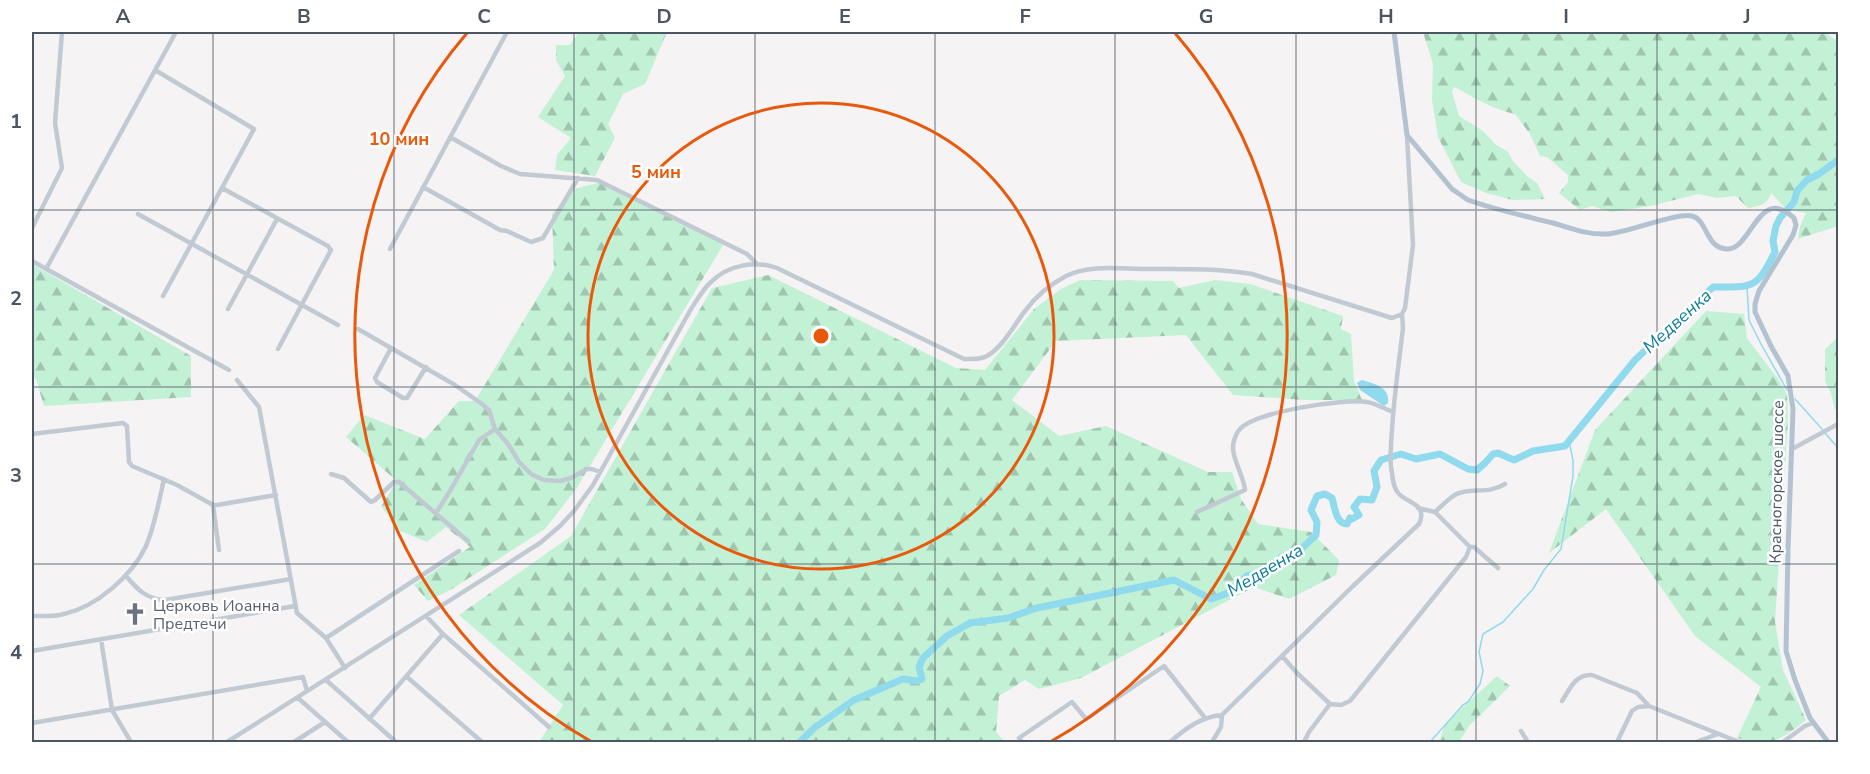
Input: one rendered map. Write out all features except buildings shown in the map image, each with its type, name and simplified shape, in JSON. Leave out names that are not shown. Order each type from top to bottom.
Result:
[{"type":"main road","points":[[1394,32],[1407,135]]},
{"type":"main road","name":"Красногорское шоссе","points":[[1407,135],[1452,189],[1464,198],[1588,233],[1615,233],[1681,216],[1692,216],[1697,218],[1715,244],[1724,249],[1730,249],[1739,244],[1759,216],[1769,210],[1780,210],[1791,215],[1796,225],[1793,235],[1758,291],[1755,312],[1788,376],[1793,409],[1786,651],[1813,723],[1828,742]]},
{"type":"street","points":[[32,228],[62,168],[55,123],[62,32]]},
{"type":"street","points":[[46,269],[176,32]]},
{"type":"street","points":[[390,249],[507,32]]},
{"type":"street","points":[[155,70],[254,129],[163,296]]},
{"type":"street","points":[[1170,742],[1184,730],[1205,718],[1222,715],[1419,524],[1422,517],[1414,502],[1399,494],[1394,486],[1390,448],[1403,328],[1402,314],[1405,308],[1413,244],[1407,135]]},
{"type":"street","points":[[450,137],[501,166],[520,174],[597,180],[747,254],[757,264]]},
{"type":"street","points":[[423,187],[500,230],[531,242],[543,238],[578,178]]},
{"type":"street","points":[[222,188],[331,250],[278,349]]},
{"type":"street","points":[[138,214],[338,325]]},
{"type":"street","points":[[228,309],[277,219]]},
{"type":"street","points":[[32,261],[229,370]]},
{"type":"street","points":[[227,742],[427,616],[546,537],[574,511],[600,472],[691,309],[710,282],[722,273],[757,264],[777,268],[964,359],[978,359],[987,356],[998,346],[1043,291],[1065,276],[1078,271],[1192,269],[1241,272],[1392,318],[1402,314]]},
{"type":"street","points":[[358,329],[455,384],[482,404],[489,411],[495,429],[519,462],[531,474],[544,480],[560,481],[572,478],[583,471],[592,469],[600,472]]},
{"type":"street","points":[[391,348],[375,378],[377,382],[403,398],[407,398],[426,367]]},
{"type":"street","points":[[237,380],[259,407],[297,613],[326,638],[345,668]]},
{"type":"street","points":[[1197,512],[1245,490],[1232,447],[1236,435],[1249,423],[1263,417],[1316,404],[1367,402],[1393,412]]},
{"type":"street","points":[[32,434],[123,423],[127,426],[129,462],[132,466],[164,479],[213,505],[276,495]]},
{"type":"street","points":[[1792,449],[1839,424]]},
{"type":"street","points":[[436,513],[479,440],[495,429]]},
{"type":"street","points":[[331,474],[344,478],[371,502],[394,482],[399,482],[468,541]]},
{"type":"street","points":[[32,616],[61,615],[74,611],[95,600],[126,576],[149,538],[164,479]]},
{"type":"street","points":[[1436,512],[1455,495],[1498,488],[1505,484]]},
{"type":"street","points":[[213,505],[219,550]]},
{"type":"street","points":[[1418,508],[1436,512],[1470,547],[1474,547],[1498,568]]},
{"type":"street","points":[[1282,656],[1330,704],[1341,705],[1350,701],[1466,557],[1470,547]]},
{"type":"street","points":[[326,638],[459,551]]},
{"type":"street","points":[[126,576],[142,593],[152,598],[165,600],[291,579]]},
{"type":"street","points":[[32,651],[296,606]]},
{"type":"street","points":[[427,616],[443,634],[549,727]]},
{"type":"street","points":[[369,719],[443,634]]},
{"type":"street","points":[[101,639],[112,710],[130,742]]},
{"type":"street","points":[[1022,742],[1019,738],[1072,702],[1086,719],[1164,666],[1205,718]]},
{"type":"street","points":[[1562,701],[1575,680],[1584,674],[1592,675],[1637,693],[1649,706],[1739,742]]},
{"type":"street","points":[[32,723],[303,677],[308,691]]},
{"type":"street","points":[[407,677],[482,742]]},
{"type":"street","points":[[326,680],[396,742]]},
{"type":"street","points":[[298,698],[348,742]]},
{"type":"street","points":[[1313,742],[1305,740],[1308,732],[1330,704]]},
{"type":"street","points":[[1617,742],[1632,711],[1638,707],[1649,706]]},
{"type":"street","points":[[1212,742],[1221,727],[1222,715]]},
{"type":"street","points":[[294,742],[326,723]]},
{"type":"street","points":[[1783,742],[1813,723]]},
{"type":"street","points":[[1521,731],[1528,742]]},
{"type":"street","points":[[1696,742],[1718,734]]},
{"type":"green space","points":[[579,32],[667,32],[645,84],[623,94],[608,124],[615,138],[595,176],[555,170],[557,155],[571,138],[538,117],[565,76],[556,60],[556,45],[570,45]]},
{"type":"green space","points":[[1423,32],[1825,32],[1838,42],[1838,226],[1798,239],[1806,213],[1785,207],[1771,193],[1763,204],[1748,208],[1736,196],[1717,198],[1698,194],[1651,206],[1611,212],[1592,206],[1580,210],[1559,193],[1568,182],[1568,175],[1547,157],[1540,156],[1530,134],[1515,114],[1491,106],[1454,87],[1452,92],[1459,116],[1483,131],[1495,144],[1508,152],[1512,160],[1537,183],[1545,199],[1513,200],[1486,193],[1461,182],[1438,137],[1432,100],[1433,64]]},
{"type":"green space","points":[[602,182],[725,242],[576,489],[545,529],[452,589],[428,601],[414,585],[470,547],[446,527],[427,542],[400,531],[381,506],[397,481],[346,437],[364,415],[425,439],[459,401],[475,401],[554,270],[552,214],[573,189]]},
{"type":"green space","points":[[32,264],[191,356],[191,397],[44,406],[36,379],[32,375]]},
{"type":"green space","points":[[768,275],[956,368],[985,370],[1034,309],[1061,289],[1080,280],[1173,281],[1179,288],[1215,280],[1250,284],[1343,316],[1341,329],[1351,334],[1354,381],[1362,400],[1305,400],[1233,395],[1186,335],[1056,341],[1012,400],[1059,436],[1106,426],[1208,472],[1232,472],[1241,499],[1258,524],[1311,532],[1339,560],[1336,575],[1289,599],[1254,587],[1081,678],[1039,689],[1025,680],[999,696],[996,732],[1005,742],[539,742],[563,705],[459,615],[571,536],[712,288]]},
{"type":"green space","points":[[1706,311],[1744,314],[1747,338],[1787,394],[1788,419],[1775,622],[1783,670],[1806,720],[1782,737],[1766,742],[1737,738],[1761,687],[1695,636],[1606,509],[1549,553],[1595,430]]},
{"type":"green space","points":[[1838,337],[1838,408],[1835,410],[1825,381],[1825,349]]},
{"type":"green space","points":[[1497,676],[1510,686],[1469,726],[1459,742],[1439,742],[1445,724]]},
{"type":"water","points":[[1362,380],[1384,390],[1387,393],[1388,403],[1384,406],[1360,390],[1357,383]]},
{"type":"waterway","name":"Медвенка","points":[[800,742],[814,728],[854,700],[903,679],[917,681],[922,679],[919,667],[923,658],[947,636],[970,623],[1008,618],[1037,608],[1174,580],[1211,599],[1231,592],[1247,576],[1271,570],[1281,557],[1297,553],[1316,535],[1317,522],[1311,510],[1317,496],[1325,494],[1332,498],[1336,515],[1343,523],[1347,524],[1350,518],[1359,515],[1354,507],[1360,499],[1372,500],[1377,487],[1374,471],[1381,460],[1401,454],[1416,459],[1440,454],[1468,469],[1477,470],[1493,454],[1498,453],[1514,460],[1533,451],[1565,446],[1635,360],[1713,287],[1745,286],[1758,280],[1775,252],[1773,241],[1776,226],[1794,202],[1797,191],[1807,180],[1838,160]]},
{"type":"waterway","points":[[1747,287],[1749,320],[1787,390]]},
{"type":"waterway","points":[[1795,399],[1822,429]]},
{"type":"waterway","points":[[1825,433],[1838,448]]},
{"type":"waterway","points":[[1430,742],[1468,702],[1480,684],[1483,671],[1479,652],[1483,634],[1503,622],[1533,589],[1544,570],[1561,549],[1573,476],[1573,460],[1569,441]]},
{"type":"place","name":"Церковь Иоанна Предтечи","points":[[135,614]]}]
